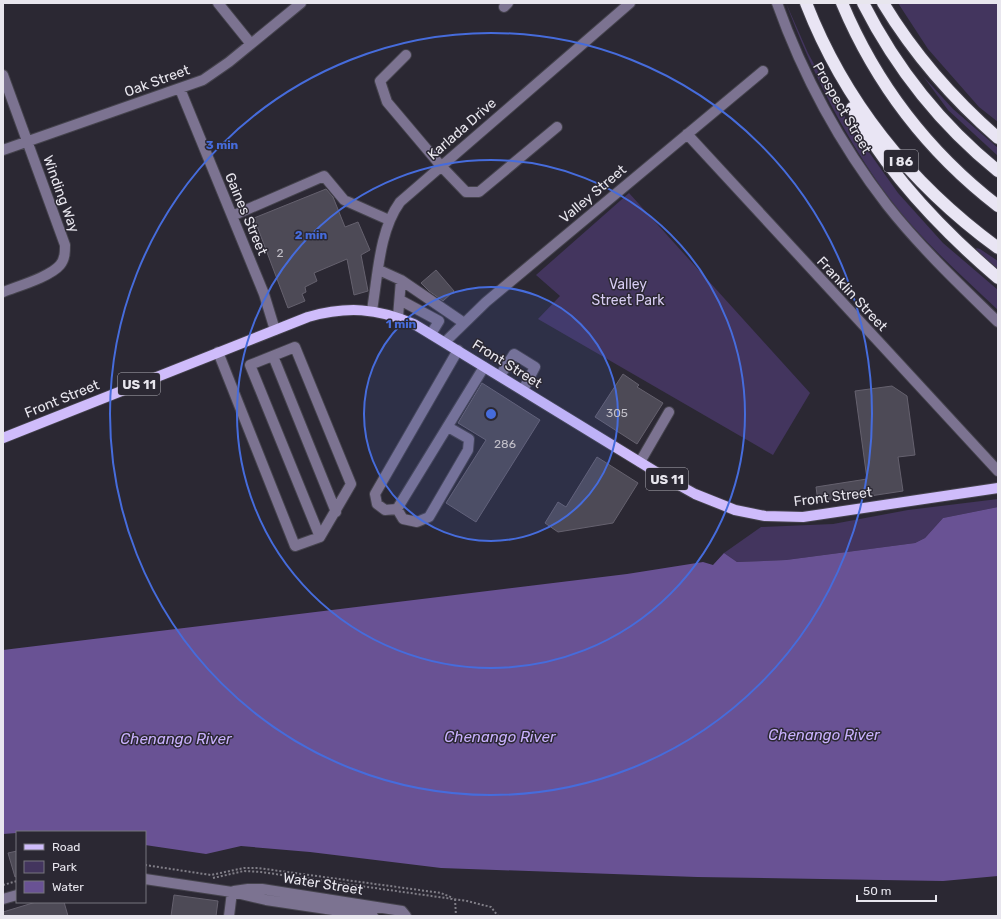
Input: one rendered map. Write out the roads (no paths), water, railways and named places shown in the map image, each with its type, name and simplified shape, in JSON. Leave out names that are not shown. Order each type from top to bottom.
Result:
[{"type":"highway","name":"I 86","points":[[806,3],[828,54],[869,120],[908,168],[951,212],[998,248]]},
{"type":"highway","points":[[842,3],[868,58],[901,109],[944,160],[998,206]]},
{"type":"highway","points":[[863,3],[881,37],[920,93],[964,142],[998,171]]},
{"type":"highway","points":[[883,3],[906,39],[938,79],[966,109],[998,138]]},
{"type":"highway","points":[[828,54],[850,105],[861,125],[883,156],[937,220],[998,278]]},
{"type":"main road","name":"Front Street","points":[[3,438],[218,352],[323,313],[350,310],[372,310],[398,317],[431,334],[695,494],[735,510],[765,516],[803,517],[998,488]]},
{"type":"street","points":[[218,3],[251,44]]},
{"type":"street","name":"Oak Street","points":[[3,150],[203,80],[229,62],[301,3]]},
{"type":"street","name":"Karlada Drive","points":[[372,310],[388,220],[400,202],[630,3]]},
{"type":"street","name":"Prospect Street","points":[[777,3],[795,50],[812,88],[856,161],[888,205],[919,242],[998,322]]},
{"type":"street","points":[[406,55],[380,81],[387,102],[441,166],[466,192],[479,192],[557,127]]},
{"type":"street","name":"Valley Street","points":[[445,342],[492,297],[763,71]]},
{"type":"street","name":"Winding Way","points":[[3,75],[65,245],[65,256],[60,266],[49,273],[3,292]]},
{"type":"street","name":"Gaines Street","points":[[180,88],[264,294],[275,330]]},
{"type":"street","name":"Franklin Street","points":[[687,134],[998,471]]},
{"type":"street","points":[[232,216],[324,176],[344,200],[388,220]]},
{"type":"street","points":[[379,270],[401,280],[464,324]]},
{"type":"street","points":[[398,317],[401,280]]},
{"type":"street","points":[[400,300],[438,321]]},
{"type":"street","points":[[431,334],[444,310]]},
{"type":"street","points":[[218,352],[295,546],[320,538],[351,484],[295,347],[250,365],[320,538]]},
{"type":"street","points":[[397,509],[385,510],[377,504],[375,494],[458,350]]},
{"type":"street","points":[[500,376],[514,354],[535,367],[523,390]]},
{"type":"street","points":[[273,356],[336,512]]},
{"type":"street","points":[[397,509],[484,367]]},
{"type":"street","points":[[640,462],[669,412]]},
{"type":"street","points":[[397,509],[403,519],[417,522],[429,517],[468,450],[469,439],[448,427]]},
{"type":"street","name":"Water Street","points":[[146,879],[232,892],[266,900],[373,916]]},
{"type":"street","name":"Water Street","points":[[232,892],[248,889],[262,889],[402,911],[406,916]]},
{"type":"street","points":[[229,916],[232,892]]},
{"type":"street","points":[[3,899],[16,895]]},
{"type":"water","name":"Chenango River","points":[[998,507],[998,876],[943,881],[697,877],[441,868],[310,852],[241,846],[206,854],[146,845],[146,831],[16,831],[16,833],[3,834],[3,650],[627,574],[703,562],[713,565],[724,553],[737,562],[786,560],[915,543],[925,538],[943,518]]},
{"type":"park label","name":"Valley Street Park","points":[[628,292]]}]
